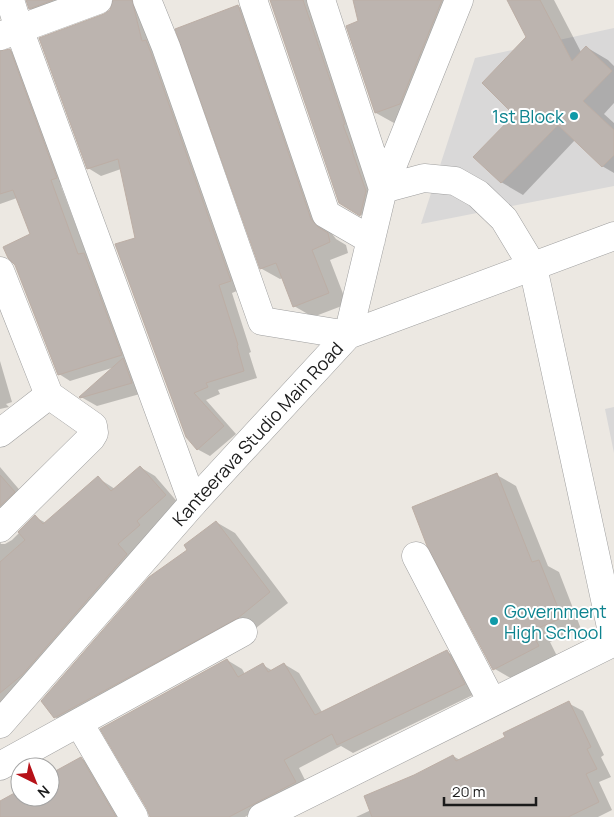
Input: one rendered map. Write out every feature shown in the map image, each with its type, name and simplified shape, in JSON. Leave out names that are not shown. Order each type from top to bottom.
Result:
[{"type":"street","points":[[10,0],[10,32],[193,503]]},
{"type":"street","points":[[10,32],[98,0]]},
{"type":"street","points":[[147,0],[166,47],[262,321],[348,335],[383,189],[459,0]]},
{"type":"street","points":[[253,0],[326,214],[371,240]]},
{"type":"street","points":[[321,0],[383,189]]},
{"type":"street","points":[[262,817],[614,642],[533,267],[504,219],[478,194],[456,181],[424,178],[383,189]]},
{"type":"street","name":"Kanteerava Studio Main Road","points":[[0,724],[193,503],[348,335],[614,236]]},
{"type":"street","points":[[0,271],[49,395],[93,426],[94,433],[0,528]]},
{"type":"street","points":[[0,433],[49,395]]},
{"type":"street","points":[[416,556],[492,702]]},
{"type":"street","points":[[0,766],[243,632]]},
{"type":"street","points":[[79,723],[134,817]]},
{"type":"shaded area","points":[[614,28],[614,186],[421,224],[475,58]]},
{"type":"shaded area","points":[[614,407],[614,453],[605,409]]},
{"type":"building","points":[[26,0],[53,0],[29,9]]},
{"type":"building","points":[[113,0],[132,0],[142,41],[146,40],[151,53],[231,281],[219,285],[244,371],[206,383],[208,387],[194,393],[224,426],[197,450],[186,437],[115,244],[135,238],[118,159],[87,169],[39,38],[104,14],[110,10]]},
{"type":"building","points":[[270,0],[303,0],[366,191],[360,216],[339,203]]},
{"type":"building","points":[[353,0],[442,0],[400,104],[375,113],[346,26],[358,21]]},
{"type":"building","name":"1st Block","points":[[507,0],[540,0],[572,61],[586,46],[612,71],[583,101],[614,130],[614,155],[602,167],[558,125],[501,183],[473,157],[514,115],[482,83],[526,37]]},
{"type":"building","points":[[238,5],[311,219],[318,227],[328,233],[330,242],[312,250],[329,293],[293,307],[276,263],[260,269],[175,29]]},
{"type":"building","points":[[10,49],[57,178],[51,180],[78,254],[84,253],[122,355],[58,375],[15,265],[8,258],[3,247],[30,234],[13,190],[0,194],[0,51]]},
{"type":"building","points":[[123,358],[132,383],[79,397]]},
{"type":"building","points":[[140,466],[166,495],[137,521],[140,525],[118,544],[127,554],[22,675],[0,693],[0,562],[25,540],[18,532],[35,515],[43,524],[98,476],[111,491]]},
{"type":"building","points":[[497,473],[532,562],[539,560],[562,618],[531,631],[539,646],[493,670],[427,546],[412,507]]},
{"type":"building","points":[[0,475],[15,492],[0,506]]},
{"type":"building","points":[[216,521],[270,592],[238,618],[54,718],[41,701],[149,577],[187,550],[184,545]]},
{"type":"building","points":[[447,650],[465,684],[337,745],[332,734],[284,760],[296,782],[229,817],[150,817],[100,729],[227,659],[238,677],[263,663],[268,672],[284,663],[315,715]]},
{"type":"building","points":[[569,701],[591,747],[587,749],[597,769],[586,774],[599,802],[568,817],[372,817],[364,796],[414,775],[453,755],[456,761],[505,737],[503,733]]},
{"type":"building","points":[[81,757],[116,817],[0,817],[0,801],[10,796],[10,807],[60,807],[60,769]]},
{"type":"place","name":"1st Block","points":[[574,116]]},
{"type":"place","name":"Government High School","points":[[494,621]]}]
